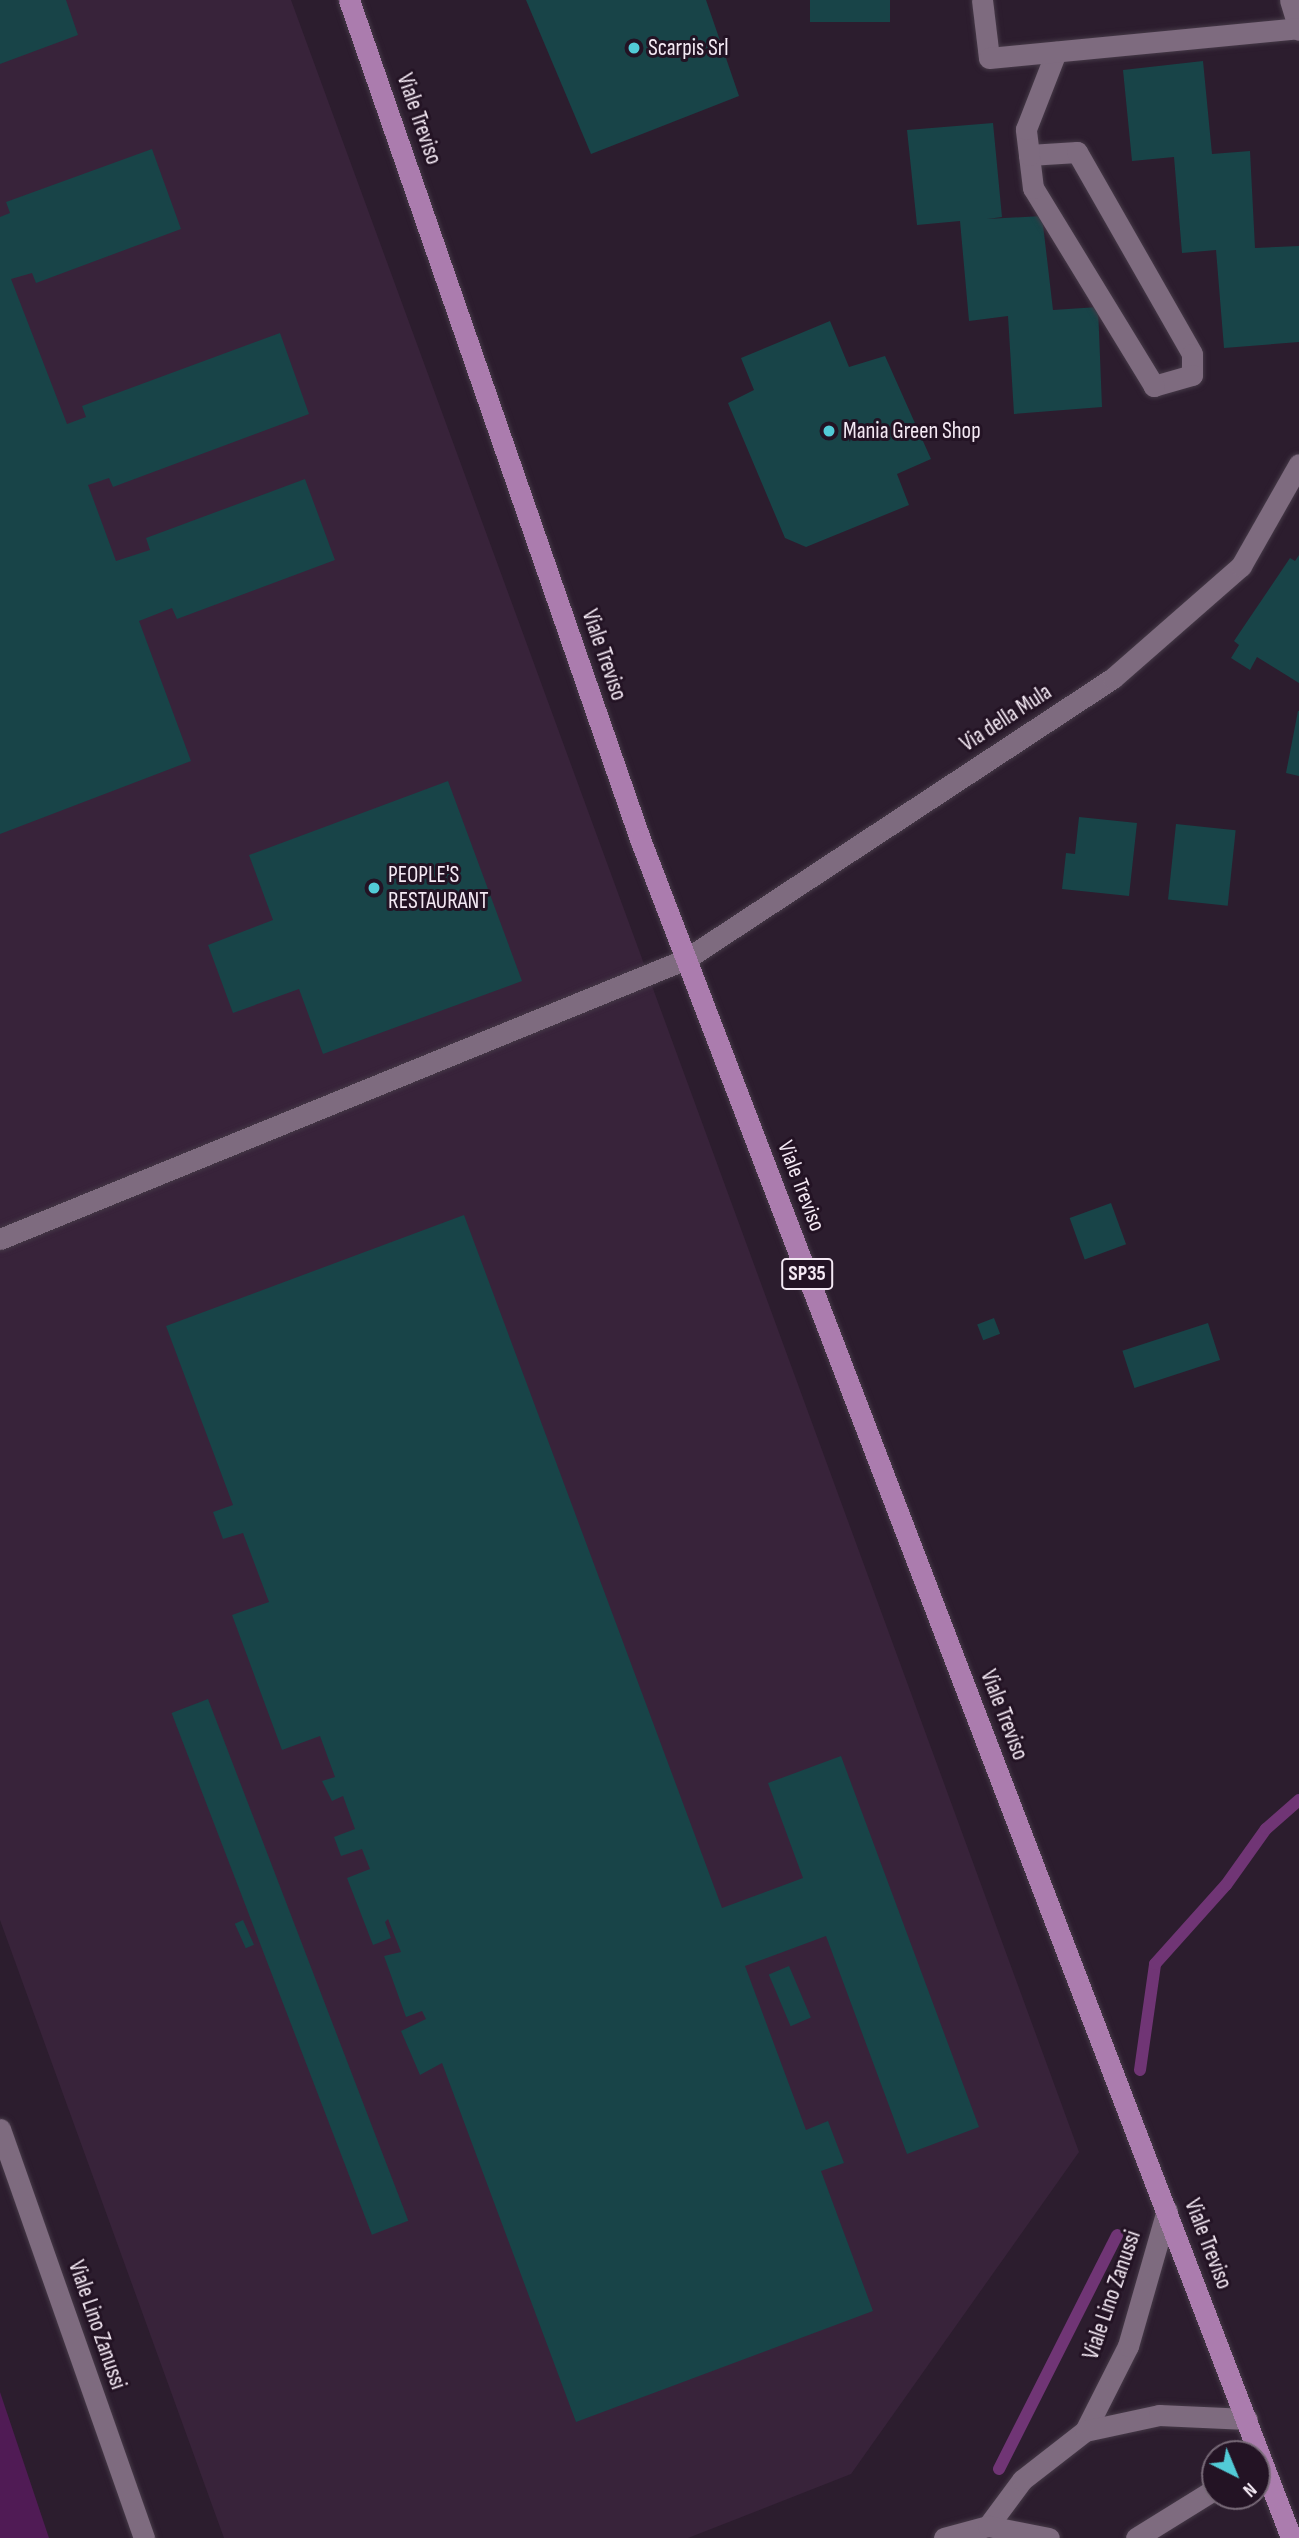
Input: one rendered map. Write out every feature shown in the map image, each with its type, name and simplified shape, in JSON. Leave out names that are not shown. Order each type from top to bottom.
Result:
[{"type":"main road","name":"Viale Treviso","points":[[349,0],[640,839],[1253,2440]]},
{"type":"main road","name":"Viale Treviso","points":[[1271,2488],[1291,2538]]},
{"type":"street","points":[[982,0],[989,58],[1299,29],[1290,0]]},
{"type":"street","points":[[1029,155],[1077,152],[1192,354],[1192,375],[1154,386],[1033,188],[1029,155],[1026,129],[1056,52]]},
{"type":"street","name":"Via della Mula","points":[[0,1240],[686,959],[1123,670],[1241,566],[1299,464]]},
{"type":"street","name":"Viale Lino Zanussi","points":[[0,2129],[144,2538]]},
{"type":"street","name":"Viale Lino Zanussi","points":[[988,2526],[1022,2480],[1085,2431],[1128,2346],[1167,2210]]},
{"type":"street","name":"Viale Lino Zanussi","points":[[1085,2431],[1159,2415],[1247,2419]]},
{"type":"street","points":[[1136,2538],[1201,2498]]},
{"type":"street","points":[[944,2538],[988,2526],[1048,2538]]},
{"type":"shaded area","points":[[0,0],[291,0],[1079,2152],[851,2474],[688,2538],[224,2538],[0,1920]]},
{"type":"shaded area","points":[[0,2392],[49,2538],[0,2538]]},
{"type":"building","points":[[0,0],[66,0],[78,35],[0,64]]},
{"type":"building","name":"Scarpis Srl","points":[[526,0],[706,0],[739,96],[591,154]]},
{"type":"building","points":[[810,0],[890,0],[890,22],[810,22]]},
{"type":"building","points":[[1203,61],[1212,154],[1250,151],[1255,248],[1299,246],[1299,342],[1224,348],[1216,250],[1182,253],[1174,157],[1132,161],[1123,70]]},
{"type":"building","points":[[993,123],[1002,217],[987,219],[1042,216],[1053,310],[1098,307],[1102,407],[1014,414],[1008,316],[969,321],[960,221],[917,225],[907,130]]},
{"type":"building","points":[[152,149],[181,229],[36,283],[32,273],[11,279],[67,424],[86,417],[82,406],[280,333],[309,414],[113,487],[109,478],[88,485],[116,561],[150,550],[146,538],[305,479],[335,560],[177,619],[172,608],[139,621],[191,761],[0,834],[0,217],[10,213],[6,202]]},
{"type":"building","name":"Mania Green Shop","points":[[830,321],[849,367],[885,356],[931,459],[897,474],[909,505],[806,547],[785,538],[728,403],[754,390],[741,358]]},
{"type":"building","points":[[1299,555],[1299,683],[1257,657],[1250,670],[1231,658],[1239,645],[1234,641],[1290,558],[1295,561]]},
{"type":"building","points":[[1299,711],[1299,776],[1286,773]]},
{"type":"building","name":"PEOPLE'S RESTAURANT","points":[[448,781],[522,981],[323,1054],[299,989],[233,1013],[208,945],[273,920],[249,855]]},
{"type":"building","points":[[1079,817],[1137,823],[1129,896],[1062,889],[1066,853],[1075,854]]},
{"type":"building","points":[[1176,824],[1236,830],[1228,906],[1168,900]]},
{"type":"building","points":[[1111,1203],[1126,1244],[1085,1259],[1070,1218]]},
{"type":"building","points":[[464,1215],[722,1908],[803,1878],[768,1783],[841,1756],[979,2127],[907,2154],[826,1936],[745,1966],[806,2130],[828,2121],[844,2163],[821,2171],[873,2311],[576,2422],[442,2063],[420,2075],[401,2031],[426,2019],[422,2011],[406,2017],[384,1956],[401,1952],[388,1919],[385,1922],[391,1938],[373,1945],[347,1878],[370,1869],[362,1849],[341,1856],[334,1837],[355,1829],[343,1796],[332,1801],[322,1781],[335,1777],[320,1736],[282,1750],[232,1615],[269,1602],[243,1533],[223,1539],[213,1512],[233,1505],[166,1326]]},
{"type":"building","points":[[994,1318],[1000,1334],[983,1340],[977,1324]]},
{"type":"building","points":[[1208,1323],[1220,1360],[1134,1388],[1122,1351]]},
{"type":"building","points":[[208,1699],[408,2221],[372,2235],[172,1713]]},
{"type":"building","points":[[243,1920],[254,1945],[246,1948],[235,1924]]},
{"type":"building","points":[[789,1966],[811,2018],[791,2026],[769,1975]]},
{"type":"waterway","points":[[1140,2070],[1155,1964],[1226,1885],[1266,1829],[1299,1800]]},
{"type":"waterway","points":[[999,2469],[1117,2235]]},
{"type":"place","name":"Scarpis Srl","points":[[634,48]]},
{"type":"place","name":"Mania Green Shop","points":[[829,431]]},
{"type":"place","name":"PEOPLE'S RESTAURANT","points":[[374,888]]}]
